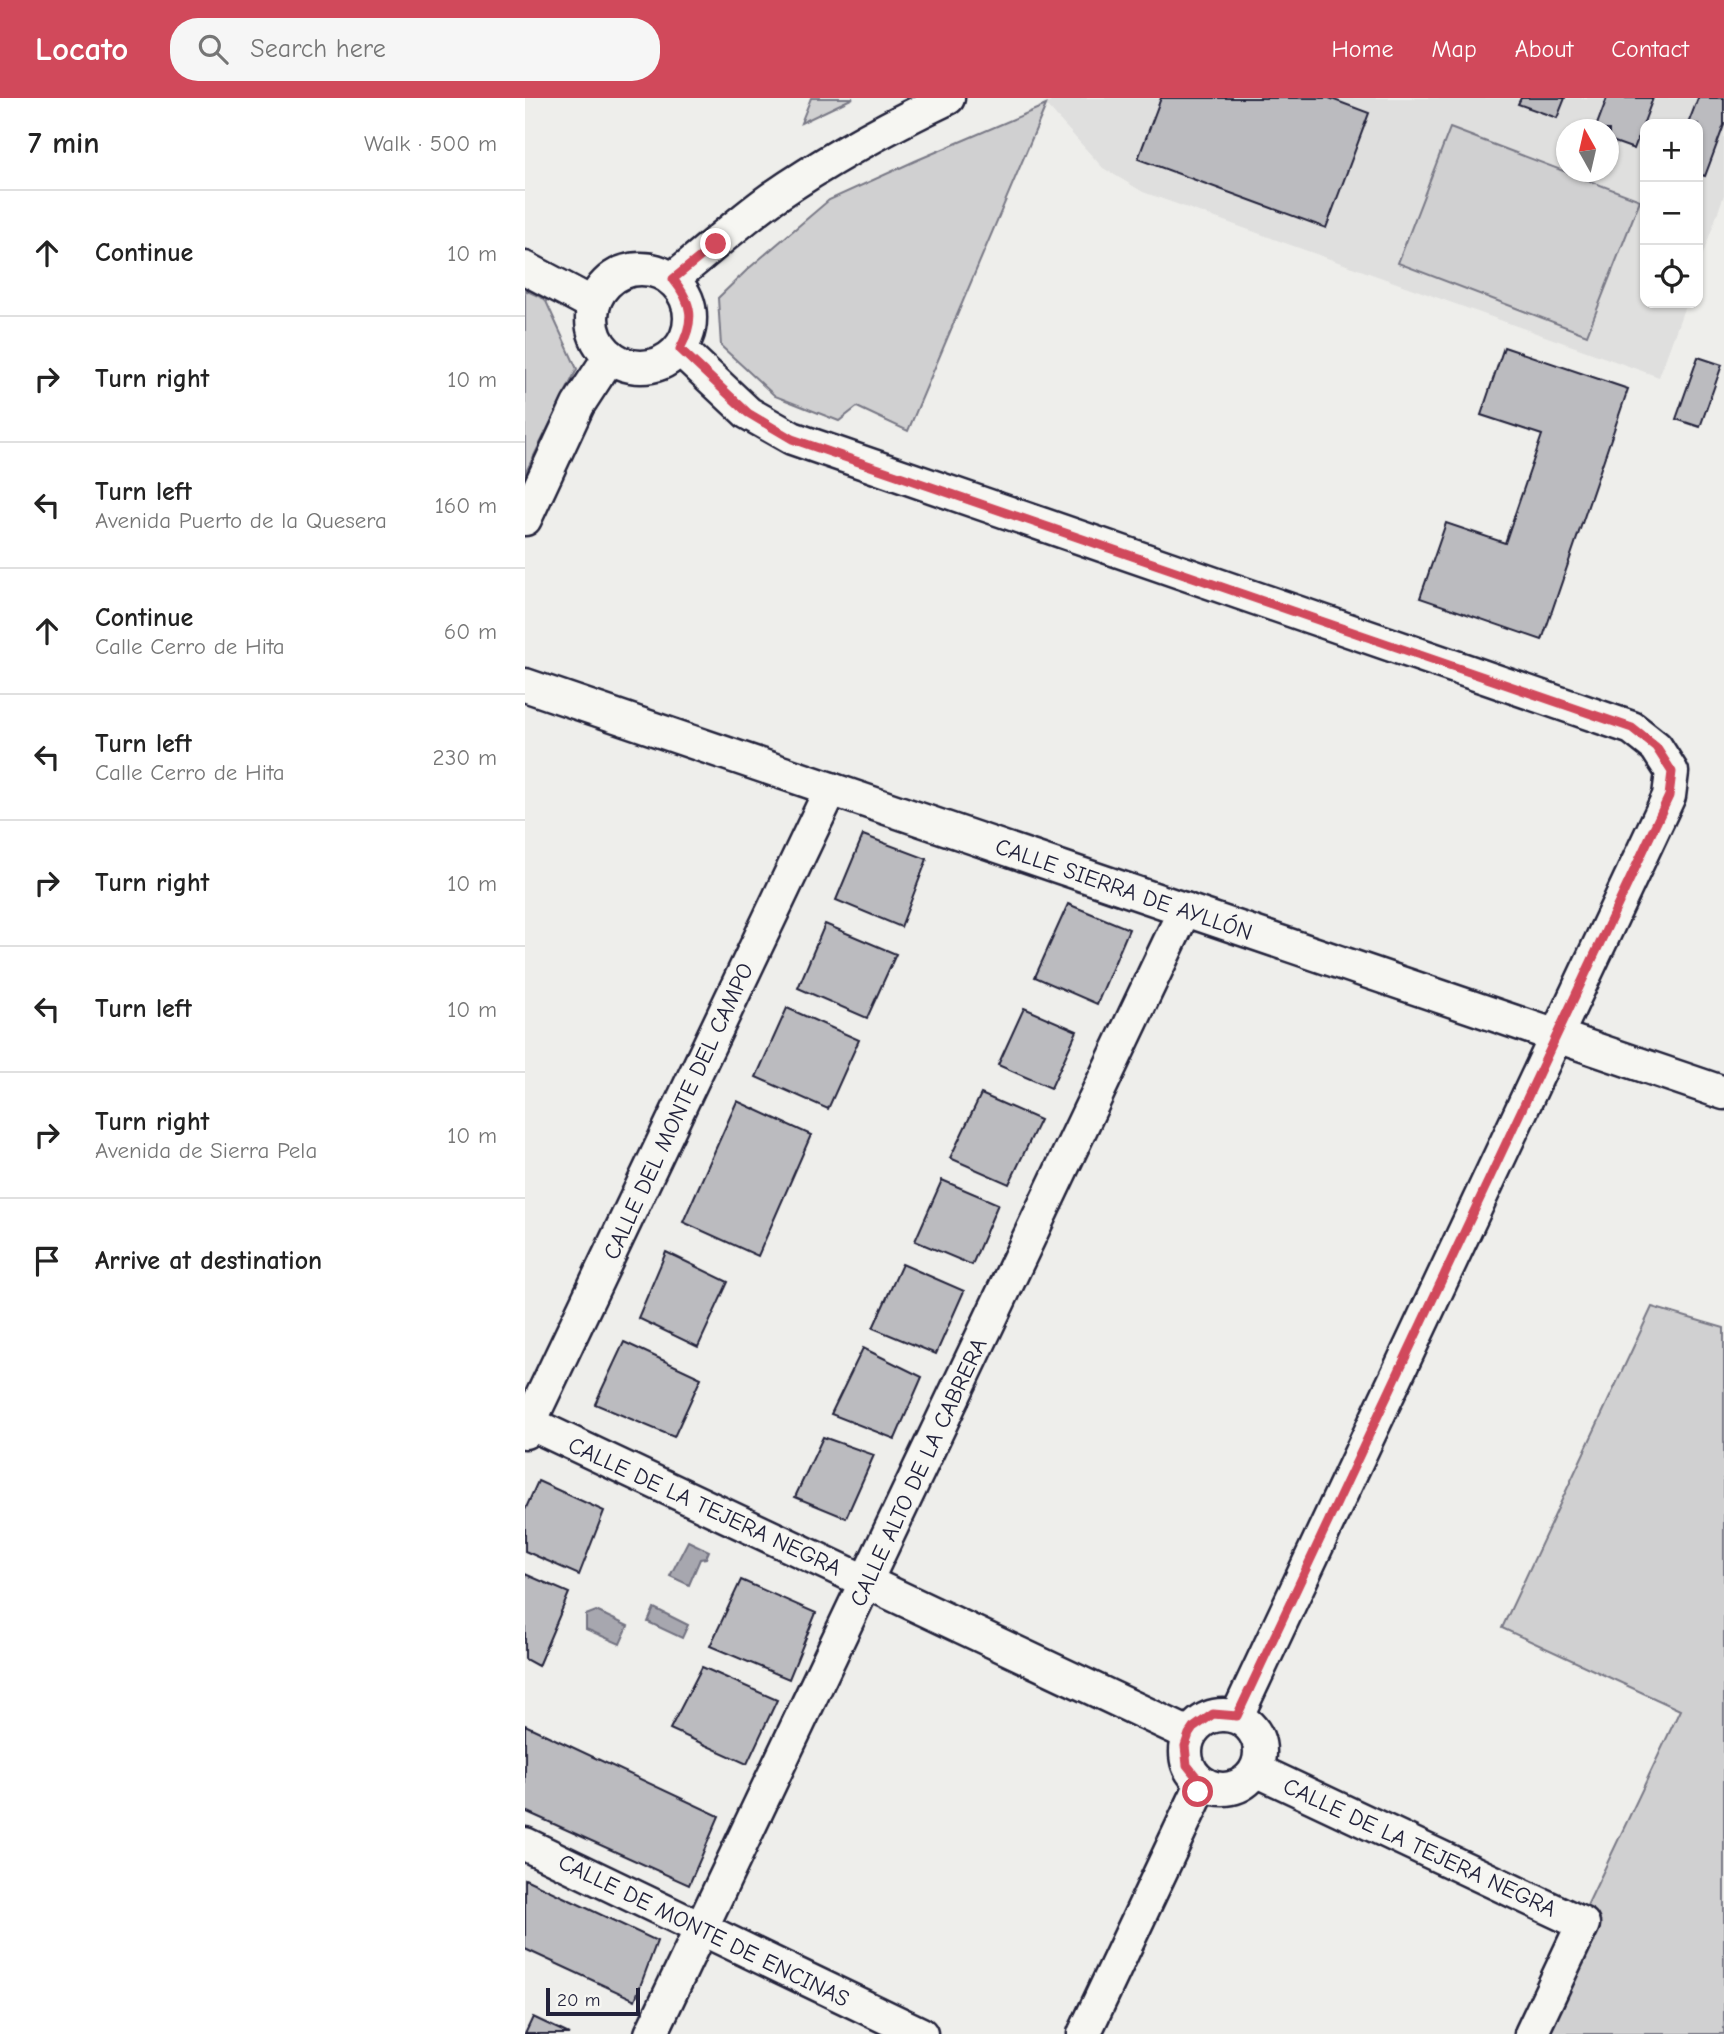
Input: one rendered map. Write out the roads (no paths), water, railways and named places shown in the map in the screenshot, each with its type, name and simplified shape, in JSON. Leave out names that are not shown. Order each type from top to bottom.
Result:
[{"type":"street","points":[[673,279],[770,199],[828,162],[919,111],[948,98]]},
{"type":"street","points":[[525,268],[593,304]]},
{"type":"street","points":[[636,268],[655,271],[673,279],[685,294],[691,313],[689,332],[680,349],[665,361],[646,367],[627,365],[610,356],[597,341],[592,323],[593,304],[603,286],[618,274],[636,268]]},
{"type":"street","points":[[680,349],[748,413],[792,439],[1632,728],[1656,747],[1672,772],[1669,796],[1237,1716]]},
{"type":"street","points":[[525,519],[578,405],[610,356]]},
{"type":"street","name":"CALLE SIERRA DE AYLLÓN","points":[[525,685],[1724,1093]]},
{"type":"street","name":"CALLE DEL MONTE DEL CAMPO","points":[[526,1426],[831,789]]},
{"type":"street","name":"CALLE ALTO DE LA CABRERA","points":[[651,2034],[1185,909]]},
{"type":"street","name":"CALLE DE LA TEJERA NEGRA","points":[[526,1426],[1189,1734]]},
{"type":"street","points":[[1213,1714],[1237,1716],[1251,1725],[1259,1738],[1260,1762],[1257,1770],[1245,1783],[1220,1790],[1202,1784],[1187,1765],[1185,1746],[1189,1734],[1213,1714]]},
{"type":"street","name":"CALLE DE LA TEJERA NEGRA","points":[[1257,1770],[1583,1924],[1531,2034]]},
{"type":"street","points":[[1084,2034],[1202,1784]]},
{"type":"street","name":"CALLE DE MONTE DE ENCINAS","points":[[525,1844],[921,2034]]}]
